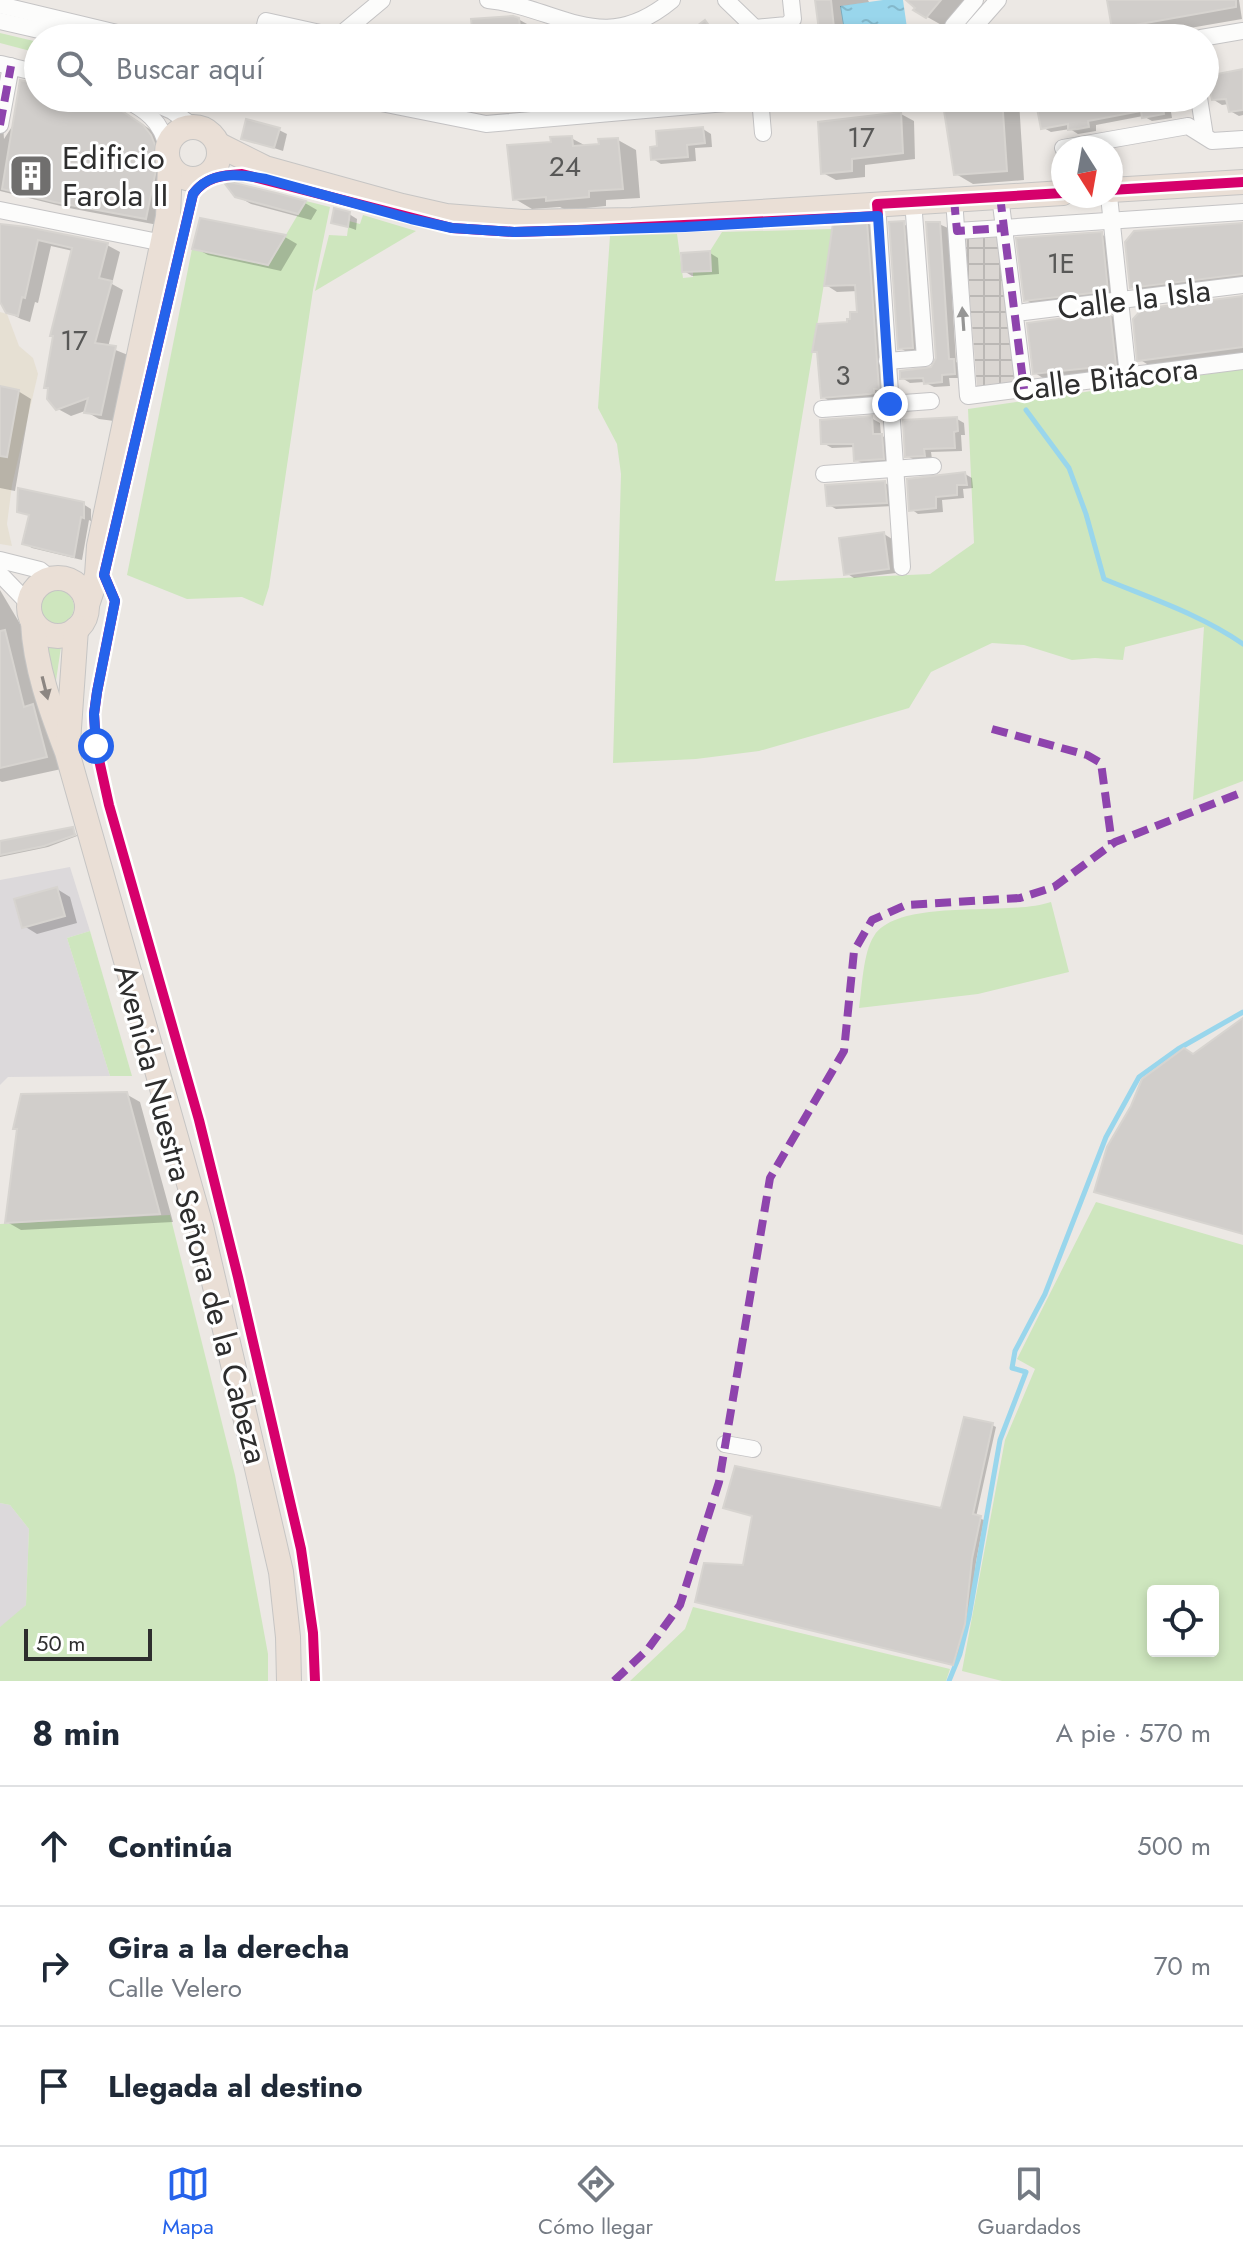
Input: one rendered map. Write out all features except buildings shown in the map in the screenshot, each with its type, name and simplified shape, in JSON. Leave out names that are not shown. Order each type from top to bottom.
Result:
[{"type":"highway","points":[[99,546],[92,556],[59,579],[36,588],[31,613],[38,629],[61,636],[76,629],[82,623],[97,575],[99,546],[168,217],[168,157],[176,132],[193,126],[210,132],[219,145],[265,168],[446,216],[523,222],[632,220],[1051,194]]},
{"type":"highway","points":[[168,217],[206,175],[220,155],[219,145]]},
{"type":"highway","points":[[168,157],[183,177],[206,175],[234,167],[265,168]]},
{"type":"highway","points":[[1123,189],[1243,182]]},
{"type":"highway","points":[[59,579],[80,589],[87,605]]},
{"type":"highway","name":"Avenida Nuestra Señora de la Cabeza","points":[[31,613],[34,645],[49,706],[67,752],[201,1226],[281,1572],[289,1681]]},
{"type":"highway","name":"Avenida Nuestra Señora de la Cabeza","points":[[67,752],[76,629]]},
{"type":"street","points":[[356,24],[382,0]]},
{"type":"street","points":[[488,0],[509,2],[574,24]]},
{"type":"street","points":[[630,24],[672,0]]},
{"type":"street","points":[[726,0],[747,24]]},
{"type":"street","points":[[788,24],[793,19],[791,0]]},
{"type":"street","points":[[955,24],[975,0]]},
{"type":"street","points":[[977,24],[998,0]]},
{"type":"street","points":[[3,8],[41,24]]},
{"type":"street","points":[[3,8],[13,16],[45,24]]},
{"type":"street","points":[[3,8],[75,24]]},
{"type":"street","points":[[1219,35],[1243,31]]},
{"type":"street","points":[[0,125],[5,65]]},
{"type":"street","points":[[146,112],[151,115],[165,139],[168,157]]},
{"type":"street","points":[[173,112],[193,126]]},
{"type":"street","points":[[426,112],[486,124],[590,112]]},
{"type":"street","points":[[761,112],[763,133]]},
{"type":"street","points":[[1201,112],[1205,136]]},
{"type":"street","points":[[1123,138],[1188,126],[1212,141],[1243,139]]},
{"type":"street","points":[[1000,196],[1024,389]]},
{"type":"street","points":[[954,199],[957,231],[1243,212]]},
{"type":"street","points":[[887,361],[925,358],[913,201]]},
{"type":"street","points":[[877,204],[902,567]]},
{"type":"street","points":[[1110,208],[1128,376]]},
{"type":"street","points":[[0,210],[163,243]]},
{"type":"street","name":"Calle Bitácora","points":[[957,231],[968,396],[1243,361]]},
{"type":"street","name":"Calle la Isla","points":[[1024,312],[1243,285]]},
{"type":"street","points":[[822,409],[931,401]]},
{"type":"street","points":[[824,474],[933,466]]},
{"type":"street","points":[[0,560],[40,570],[59,579]]},
{"type":"street","points":[[0,574],[31,613]]},
{"type":"street","points":[[725,1444],[753,1449]]},
{"type":"shaded area","points":[[1002,234],[1017,382],[977,387],[965,237]]},
{"type":"shaded area","points":[[0,312],[7,314],[19,346],[33,358],[38,374],[12,485],[7,524],[12,546],[0,544]]},
{"type":"shaded area","points":[[70,867],[90,931],[67,938],[110,1076],[8,1077],[0,1085],[0,880]]},
{"type":"shaded area","points":[[0,1503],[10,1505],[29,1529],[26,1605],[2,1628],[0,1627]]},
{"type":"green space","points":[[0,33],[24,39],[24,49],[0,43]]},
{"type":"green space","points":[[306,201],[330,207],[313,290],[269,587],[263,606],[242,597],[187,599],[127,575],[192,249],[268,265]]},
{"type":"green space","points":[[363,215],[416,231],[315,291],[329,235],[347,236],[349,221],[360,224]]},
{"type":"green space","points":[[833,229],[775,581],[930,574],[974,543],[968,409],[1243,369],[1243,781],[1193,800],[1204,627],[1125,647],[1123,660],[1072,660],[1024,645],[992,643],[931,672],[909,708],[759,751],[696,759],[613,763],[621,474],[617,444],[598,408],[610,236],[677,234],[683,278],[693,277],[693,272],[711,270],[710,251],[722,232]]},
{"type":"green space","points":[[57,590],[69,595],[74,607],[69,619],[57,624],[45,619],[40,607],[45,595]]},
{"type":"green space","points":[[44,645],[61,647],[54,694]]},
{"type":"green space","points":[[1051,902],[1069,972],[978,994],[859,1008],[867,951],[874,936],[887,924],[906,916],[930,912],[1009,908]]},
{"type":"green space","points":[[90,931],[132,1076],[110,1076],[67,938]]},
{"type":"green space","points":[[1096,1202],[1243,1245],[1243,1681],[1002,1681],[962,1671],[1005,1440],[1035,1369],[1017,1359]]},
{"type":"green space","points":[[170,1215],[235,1475],[268,1654],[268,1681],[0,1681],[0,1627],[26,1605],[29,1529],[10,1505],[0,1503],[0,1224]]},
{"type":"green space","points":[[693,1607],[950,1669],[946,1681],[630,1681],[685,1629]]},
{"type":"water","points":[[903,0],[906,24],[843,24],[840,6]]},
{"type":"waterway","points":[[1026,410],[1069,468],[1104,579],[1193,616],[1243,644]]},
{"type":"waterway","points":[[949,1681],[960,1654],[969,1617],[1000,1440],[1026,1372],[1012,1368],[1015,1351],[1045,1294],[1106,1137],[1139,1077],[1178,1049],[1243,1012]]},
{"type":"marked path","points":[[0,125],[11,66]]},
{"type":"marked path","points":[[1000,196],[1024,389]]},
{"type":"marked path","points":[[954,199],[957,231],[1004,228]]},
{"type":"marked path","points":[[992,729],[1087,755],[1101,763],[1112,844]]},
{"type":"marked path","points":[[614,1681],[648,1649],[680,1605],[719,1482],[770,1178],[844,1051],[854,951],[872,920],[906,905],[1020,898],[1054,887],[1115,842],[1243,792]]},
{"type":"cycle path","points":[[315,1681],[313,1633],[301,1549],[238,1277],[199,1120],[109,805],[96,746],[94,714],[115,601],[104,575],[193,194],[209,180],[242,174],[452,228],[514,232],[878,216],[877,204],[1051,194]]},
{"type":"cycle path","points":[[1123,189],[1243,182]]},
{"type":"place","name":"Edificio Farola II","points":[[31,176]]},
{"type":"route","points":[[96,746],[94,714],[115,601],[104,575],[184,227],[193,194],[207,181],[221,175],[242,174],[452,228],[514,232],[685,227],[878,216],[890,404]]}]
